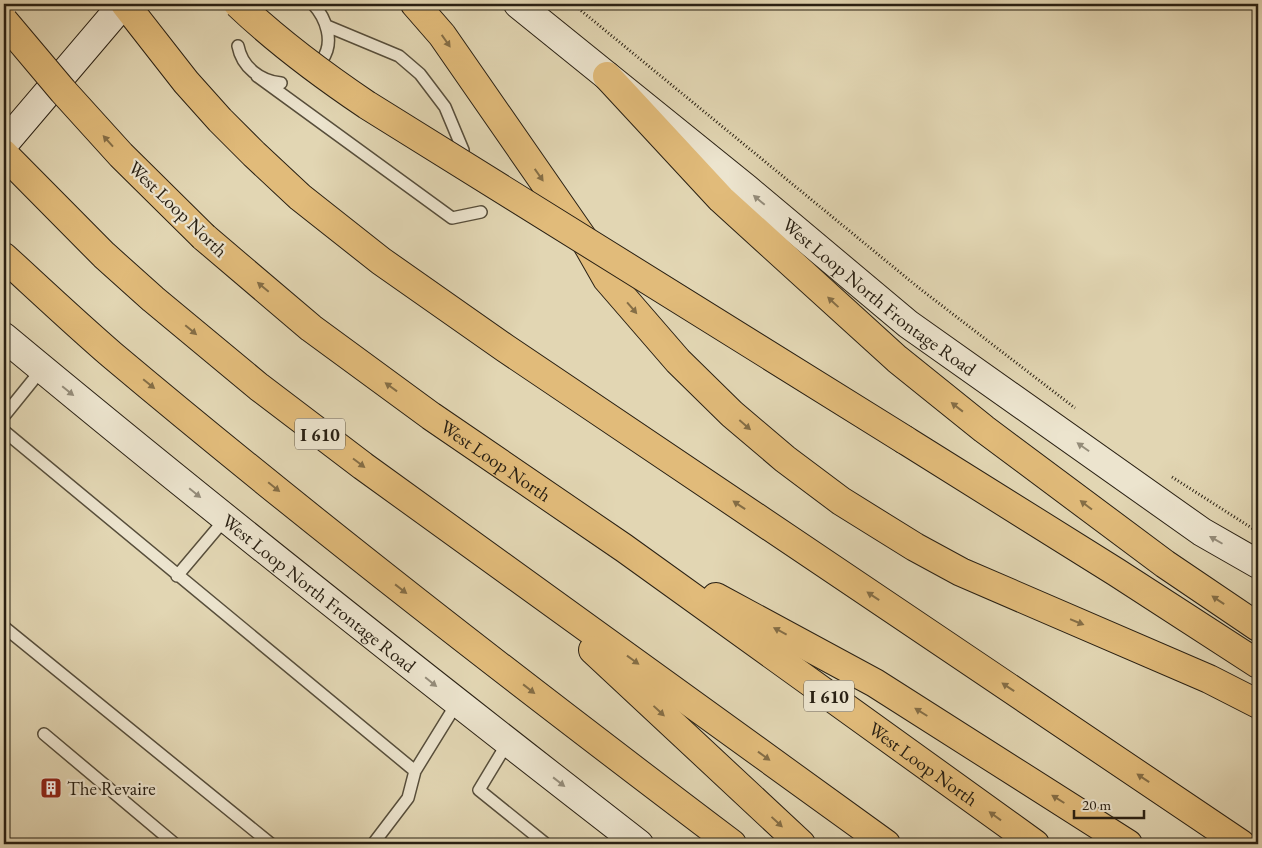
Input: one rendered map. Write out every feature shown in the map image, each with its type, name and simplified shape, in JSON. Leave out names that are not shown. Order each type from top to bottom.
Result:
[{"type":"highway","points":[[124,4],[186,82],[220,120],[254,154],[333,224],[505,348],[1241,844]]},
{"type":"highway","points":[[238,4],[291,51],[317,71],[367,104],[1116,572],[1258,664]]},
{"type":"highway","points":[[415,4],[448,43],[586,244],[607,279],[678,361],[732,414],[785,459],[841,501],[915,547],[961,572],[1200,675],[1258,704]]},
{"type":"highway","name":"West Loop North","points":[[4,21],[63,91],[121,155],[204,237],[319,334],[430,416],[624,548],[1034,844]]},
{"type":"highway","points":[[607,76],[721,199],[897,359],[984,428],[1164,564],[1258,627]]},
{"type":"highway","name":"I 610","points":[[4,154],[97,248],[259,387],[363,466],[886,844]]},
{"type":"highway","points":[[4,257],[111,354],[338,539],[569,720],[732,844]]},
{"type":"highway","points":[[624,548],[875,683],[1128,844]]},
{"type":"highway","points":[[494,560],[801,844]]},
{"type":"main road","points":[[4,144],[124,4]]},
{"type":"main road","name":"West Loop North Frontage Road","points":[[518,4],[755,196],[908,324],[1202,532],[1258,564]]},
{"type":"main road","name":"West Loop North Frontage Road","points":[[4,338],[457,703],[639,844]]},
{"type":"lane","points":[[313,4],[321,13],[327,26],[328,42],[322,60]]},
{"type":"lane","points":[[327,26],[398,56],[420,74],[445,107],[463,150]]},
{"type":"lane","points":[[238,46],[239,53],[246,66],[257,76],[452,218],[482,212]]},
{"type":"lane","points":[[257,76],[272,82],[281,83]]},
{"type":"lane","points":[[4,416],[42,369]]},
{"type":"lane","points":[[4,431],[415,771]]},
{"type":"lane","points":[[177,576],[226,518]]},
{"type":"lane","points":[[4,627],[271,844]]},
{"type":"lane","points":[[373,844],[408,798],[415,771],[457,703]]},
{"type":"lane","points":[[44,734],[175,844]]},
{"type":"lane","points":[[508,742],[479,790],[546,844]]},
{"type":"path","points":[[573,4],[919,288],[1069,404]]},
{"type":"path","points":[[1168,474],[1258,532]]},
{"type":"place","name":"The Revaire","points":[[51,788]]}]
